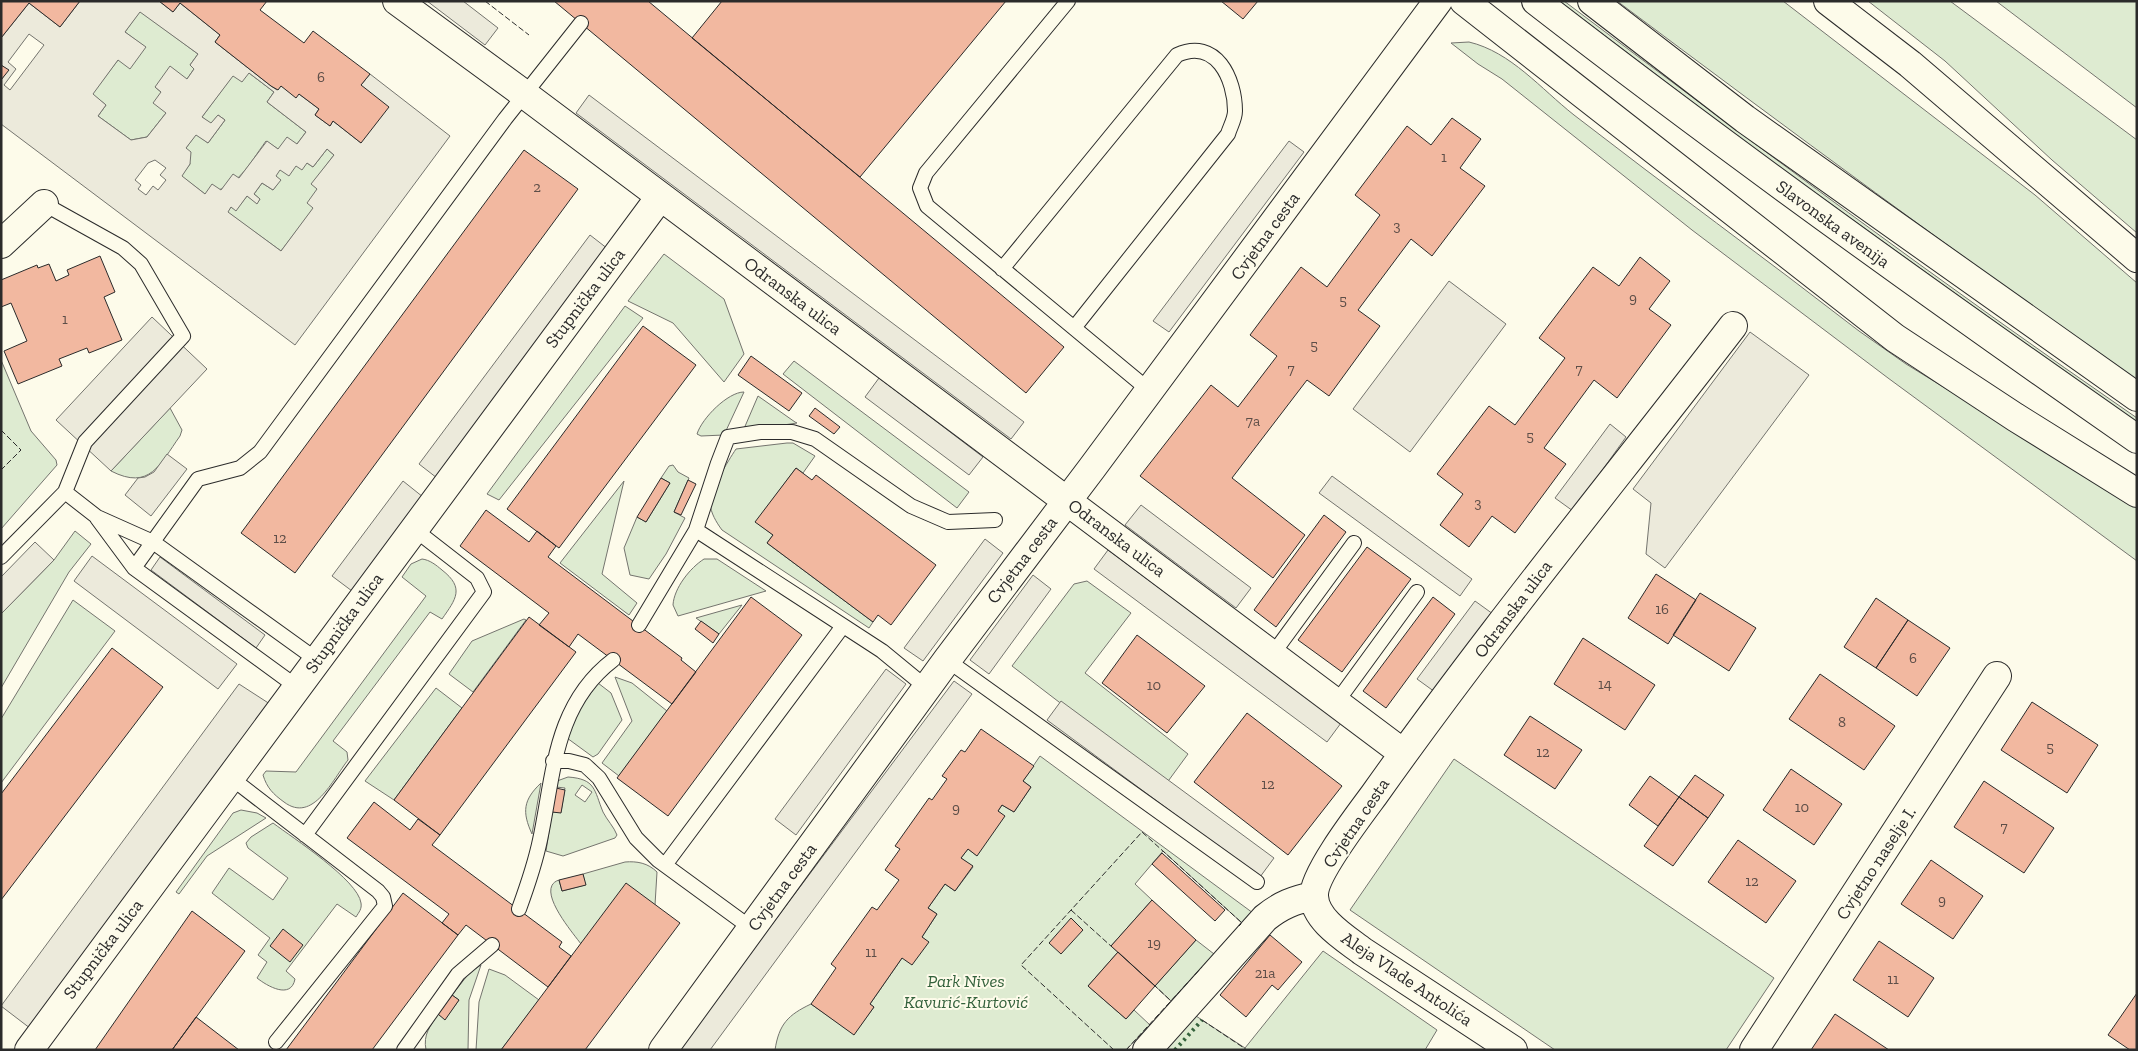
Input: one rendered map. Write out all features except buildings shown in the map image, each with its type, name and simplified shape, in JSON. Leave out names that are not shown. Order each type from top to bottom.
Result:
[{"type":"street","name":"Odranska ulica","points":[[397,1],[524,94],[1403,753],[1517,603],[1733,326]]},
{"type":"street","name":"Cvjetna cesta","points":[[663,1050],[947,660],[1150,391],[1438,1]]},
{"type":"street","points":[[1464,1],[1895,338],[2015,417],[2137,493]]},
{"type":"street","name":"Slavonska avenija","points":[[1536,1],[1799,200],[1923,290],[2137,439]]},
{"type":"street","name":"Slavonska avenija","points":[[1592,1],[1753,124],[2137,397]]},
{"type":"street","points":[[1828,1],[1910,64],[2137,258]]},
{"type":"street","name":"Stupnička ulica","points":[[29,1050],[660,197]]},
{"type":"street","points":[[1,244],[44,204]]},
{"type":"street","name":"Cvjetno naselje I.","points":[[1754,1050],[1997,676]]},
{"type":"street","name":"Cvjetna cesta","points":[[1314,896],[1321,874],[1403,753]]},
{"type":"street","points":[[1147,1050],[1265,918],[1277,908],[1294,900],[1314,896]]},
{"type":"street","name":"Aleja Vlade Antolića","points":[[1314,896],[1317,908],[1339,934],[1513,1050]]},
{"type":"lane","points":[[1068,1],[926,173],[920,188],[927,206],[1150,391]]},
{"type":"lane","points":[[134,568],[198,479],[240,468],[260,452],[524,94],[581,23]]},
{"type":"lane","points":[[1002,269],[1177,55],[1189,50],[1202,50],[1213,56],[1224,70],[1232,88],[1235,113],[1228,134],[1074,328]]},
{"type":"lane","points":[[1,557],[65,492],[85,442],[183,336],[141,264],[123,248],[44,204]]},
{"type":"lane","points":[[639,625],[696,530],[728,437],[760,432],[792,432],[815,438],[911,506],[948,522],[995,520]]},
{"type":"lane","points":[[65,492],[97,517],[152,542],[317,660]]},
{"type":"lane","points":[[97,517],[134,568],[297,687]]},
{"type":"lane","points":[[305,835],[484,592],[477,578],[414,529]]},
{"type":"lane","points":[[696,530],[891,657],[927,688]]},
{"type":"lane","points":[[1272,655],[1354,543]]},
{"type":"lane","points":[[1336,703],[1417,592]]},
{"type":"lane","points":[[665,866],[842,626]]},
{"type":"lane","points":[[519,910],[540,840],[553,761],[568,719],[582,691],[597,672],[613,660]]},
{"type":"lane","points":[[947,660],[1257,882]]},
{"type":"lane","points":[[553,761],[569,761],[585,766],[599,778],[636,838],[665,866],[751,928]]},
{"type":"lane","points":[[230,777],[378,891],[383,897],[385,906],[276,1042]]},
{"type":"lane","points":[[404,1050],[458,974],[492,945]]},
{"type":"green space","points":[[1559,1],[1564,1],[1920,265],[2137,418],[2137,424],[1757,151]]},
{"type":"green space","points":[[1617,1],[1783,1],[2035,195],[2137,283],[2137,380],[1876,193]]},
{"type":"green space","points":[[1868,1],[1950,1],[2137,140],[2137,233],[2052,160],[1945,61]]},
{"type":"green space","points":[[1996,1],[2137,1],[2137,108]]},
{"type":"green space","points":[[140,11],[198,54],[190,65],[194,69],[187,79],[155,87],[161,92],[166,113],[147,137],[131,140],[98,116],[106,105],[92,94],[118,60],[145,47],[125,32]]},
{"type":"green space","points":[[1469,42],[1498,54],[1525,72],[1574,115],[1609,142],[1859,331],[1906,364],[2137,506],[2137,561],[1888,378],[1692,230],[1502,79],[1478,64],[1451,43]]},
{"type":"green space","points":[[249,73],[274,92],[267,102],[306,132],[297,144],[278,149],[266,141],[241,175],[217,191],[205,194],[181,176],[190,164],[186,148],[196,134],[208,143],[225,120],[218,115],[211,124],[202,117],[233,75]]},
{"type":"green space","points":[[327,149],[334,155],[312,184],[317,189],[314,208],[281,251],[227,212],[231,207],[236,210],[247,196],[257,203],[260,199],[254,194],[262,183],[273,190],[280,180],[275,176],[280,169],[307,163],[313,167]]},
{"type":"green space","points":[[664,254],[724,299],[744,354],[724,382],[673,323],[628,301]]},
{"type":"green space","points":[[625,306],[643,318],[499,500],[487,494]]},
{"type":"green space","points":[[1,360],[31,431],[56,460],[57,465],[1,529]]},
{"type":"green space","points":[[794,361],[969,492],[957,508],[783,374]]},
{"type":"green space","points":[[744,392],[724,435],[701,436],[697,434],[704,421],[716,407],[731,396]]},
{"type":"green space","points":[[758,396],[795,422],[797,423],[743,431]]},
{"type":"green space","points":[[170,408],[182,430],[160,465],[153,472],[135,478],[111,471]]},
{"type":"green space","points":[[793,443],[815,456],[803,473],[796,468],[756,522],[773,535],[767,543],[873,622],[869,628],[722,530],[716,521],[710,504],[711,498],[720,476],[736,449]]},
{"type":"green space","points":[[673,465],[678,472],[689,478],[674,512],[685,518],[666,554],[649,579],[630,575],[624,548],[637,517],[646,522],[670,483],[661,478],[669,466]]},
{"type":"green space","points":[[624,481],[602,574],[637,603],[629,615],[560,563]]},
{"type":"green space","points":[[75,531],[91,544],[69,572],[1,688],[1,614],[54,560]]},
{"type":"green space","points":[[422,559],[428,560],[435,565],[454,582],[456,594],[451,605],[442,619],[430,612],[333,741],[347,752],[348,760],[329,787],[313,803],[304,807],[294,807],[284,802],[266,784],[263,775],[266,771],[296,772],[426,596],[402,577],[411,564]]},
{"type":"green space","points":[[704,559],[717,559],[766,591],[678,616],[673,605],[676,592],[688,573]]},
{"type":"green space","points":[[1087,581],[1131,613],[1085,673],[1188,754],[1166,784],[1012,666],[1074,584]]},
{"type":"green space","points":[[73,600],[115,631],[1,783],[1,719]]},
{"type":"green space","points":[[742,605],[719,634],[696,618]]},
{"type":"green space","points":[[524,619],[526,620],[473,692],[449,674],[472,641]]},
{"type":"green space","points":[[615,677],[632,683],[667,711],[619,776],[602,763],[632,721]]},
{"type":"green space","points":[[598,683],[611,693],[622,720],[598,754],[593,757],[567,738],[577,712]]},
{"type":"green space","points":[[436,688],[462,708],[394,800],[365,781]]},
{"type":"green space","name":"Park Nives Kavurić-Kurtović","points":[[1040,756],[1253,913],[1242,923],[1163,851],[1135,884],[1152,900],[1111,946],[1118,952],[1088,986],[1126,1019],[1134,1010],[1150,1025],[1126,1050],[775,1050],[779,1033],[786,1021],[796,1012],[811,1004],[854,1034],[874,1007],[870,1004],[902,958],[928,942],[922,937],[937,914],[928,908],[945,884],[955,891],[973,867],[961,858],[968,849],[976,855],[1004,816],[998,811],[1002,805],[1014,812],[1031,787],[1023,781]]},
{"type":"green space","points":[[1454,759],[1774,978],[1726,1050],[1555,1050],[1350,910]]},
{"type":"green space","points":[[568,777],[584,780],[589,783],[593,787],[603,812],[616,832],[615,838],[563,856],[546,851],[552,812],[561,812],[565,788],[556,787],[557,781]],"holes":[[[582,785],[592,792],[585,802],[575,795]]]},
{"type":"green space","points":[[541,783],[532,834],[527,819],[526,807],[531,795]]},
{"type":"green space","points":[[241,810],[257,813],[266,818],[207,856],[179,894],[176,892],[233,813]]},
{"type":"green space","points":[[273,823],[337,872],[349,883],[361,903],[356,917],[337,904],[286,971],[295,979],[289,989],[284,990],[272,987],[257,978],[267,962],[258,955],[270,938],[212,893],[229,868],[273,900],[288,878],[248,848],[246,843],[251,837]]},
{"type":"green space","points":[[625,862],[642,863],[650,866],[657,872],[655,905],[581,944],[564,921],[553,901],[552,885],[559,880],[562,891],[585,885],[583,874]]},
{"type":"green space","points":[[1196,940],[1214,954],[1171,1001],[1155,986]]},
{"type":"green space","points":[[1323,951],[1437,1030],[1425,1050],[1166,1050],[1196,1016],[1245,1048]]},
{"type":"green space","points":[[481,965],[469,1000],[468,1050],[426,1050],[426,1035],[438,1014],[445,1019],[459,1000],[452,995],[470,972]]},
{"type":"green space","points":[[489,969],[505,975],[539,1000],[501,1050],[476,1050],[479,1002]]},
{"type":"shaded area","points":[[80,1],[159,1],[173,12],[180,3],[220,35],[215,42],[271,86],[277,90],[281,86],[299,94],[319,109],[315,115],[330,126],[333,121],[361,143],[361,85],[370,74],[450,136],[295,345],[1,124],[1,80],[8,70],[1,65],[1,38],[29,3],[60,27]],"holes":[[[140,12],[198,54],[190,65],[194,69],[187,79],[170,66],[155,87],[161,92],[153,103],[166,113],[147,137],[131,140],[98,116],[106,105],[93,94],[118,60],[130,69],[146,47],[125,32]],[[29,34],[44,45],[10,90],[4,85],[16,69],[8,62]],[[249,73],[274,92],[267,102],[306,132],[297,144],[287,137],[278,149],[267,141],[239,178],[233,174],[221,190],[212,184],[205,194],[182,176],[190,164],[191,152],[186,148],[196,135],[208,143],[225,120],[218,115],[211,123],[202,117],[233,76],[242,82]],[[327,149],[334,155],[311,184],[317,189],[307,203],[313,208],[281,251],[228,212],[231,207],[236,211],[247,196],[257,204],[260,199],[254,194],[262,183],[273,190],[281,180],[276,176],[280,170],[289,176],[296,166],[302,170],[307,163],[313,167]],[[155,160],[166,168],[160,175],[166,180],[158,190],[153,186],[146,195],[138,189],[141,185],[135,180],[148,163]]]},
{"type":"shaded area","points":[[427,1],[463,1],[498,28],[485,45]]},
{"type":"shaded area","points":[[589,95],[1024,422],[1011,439],[576,113]]},
{"type":"shaded area","points":[[1289,141],[1304,152],[1169,332],[1153,321]]},
{"type":"shaded area","points":[[590,235],[608,249],[437,478],[419,464]]},
{"type":"shaded area","points":[[1449,281],[1506,324],[1410,452],[1353,409]]},
{"type":"shaded area","points":[[152,317],[207,369],[111,471],[56,420]]},
{"type":"shaded area","points":[[1750,332],[1809,375],[1665,568],[1646,554],[1651,503],[1633,489]]},
{"type":"shaded area","points":[[879,378],[983,457],[969,475],[865,397]]},
{"type":"shaded area","points":[[1610,424],[1626,437],[1573,511],[1555,498]]},
{"type":"shaded area","points":[[167,454],[187,469],[151,516],[125,495],[138,478],[145,477],[154,472]]},
{"type":"shaded area","points":[[1332,476],[1472,579],[1460,596],[1319,493]]},
{"type":"shaded area","points":[[403,481],[423,497],[352,591],[332,576]]},
{"type":"shaded area","points":[[1141,505],[1251,588],[1236,608],[1125,525]]},
{"type":"shaded area","points":[[985,539],[1003,553],[923,661],[904,648]]},
{"type":"shaded area","points":[[35,542],[54,560],[1,614],[1,577]]},
{"type":"shaded area","points":[[1108,550],[1341,723],[1327,742],[1094,569]]},
{"type":"shaded area","points":[[92,556],[237,664],[218,689],[74,581]]},
{"type":"shaded area","points":[[160,557],[265,635],[256,648],[151,570]]},
{"type":"shaded area","points":[[1033,575],[1051,589],[989,674],[970,660]]},
{"type":"shaded area","points":[[1475,601],[1493,614],[1435,692],[1417,679]]},
{"type":"shaded area","points":[[886,669],[906,684],[796,835],[775,819]]},
{"type":"shaded area","points":[[954,681],[972,694],[710,1050],[678,1050]]},
{"type":"shaded area","points":[[239,684],[273,706],[39,1035],[1,1006]]},
{"type":"shaded area","points":[[1061,701],[1274,858],[1260,877],[1047,720]]},
{"type":"hedge","points":[[1175,1050],[1202,1020]]},
{"type":"fence","points":[[485,1],[529,35]]},
{"type":"fence","points":[[1,430],[21,450],[1,470]]},
{"type":"fence","points":[[1114,1050],[1021,965],[1142,832],[1242,923],[1239,926]]},
{"type":"fence","points":[[1071,910],[1112,947]]},
{"type":"fence","points":[[1126,1050],[1202,967]]},
{"type":"fence","points":[[1153,984],[1171,1001]]},
{"type":"fence","points":[[1202,1020],[1247,1050]]}]
